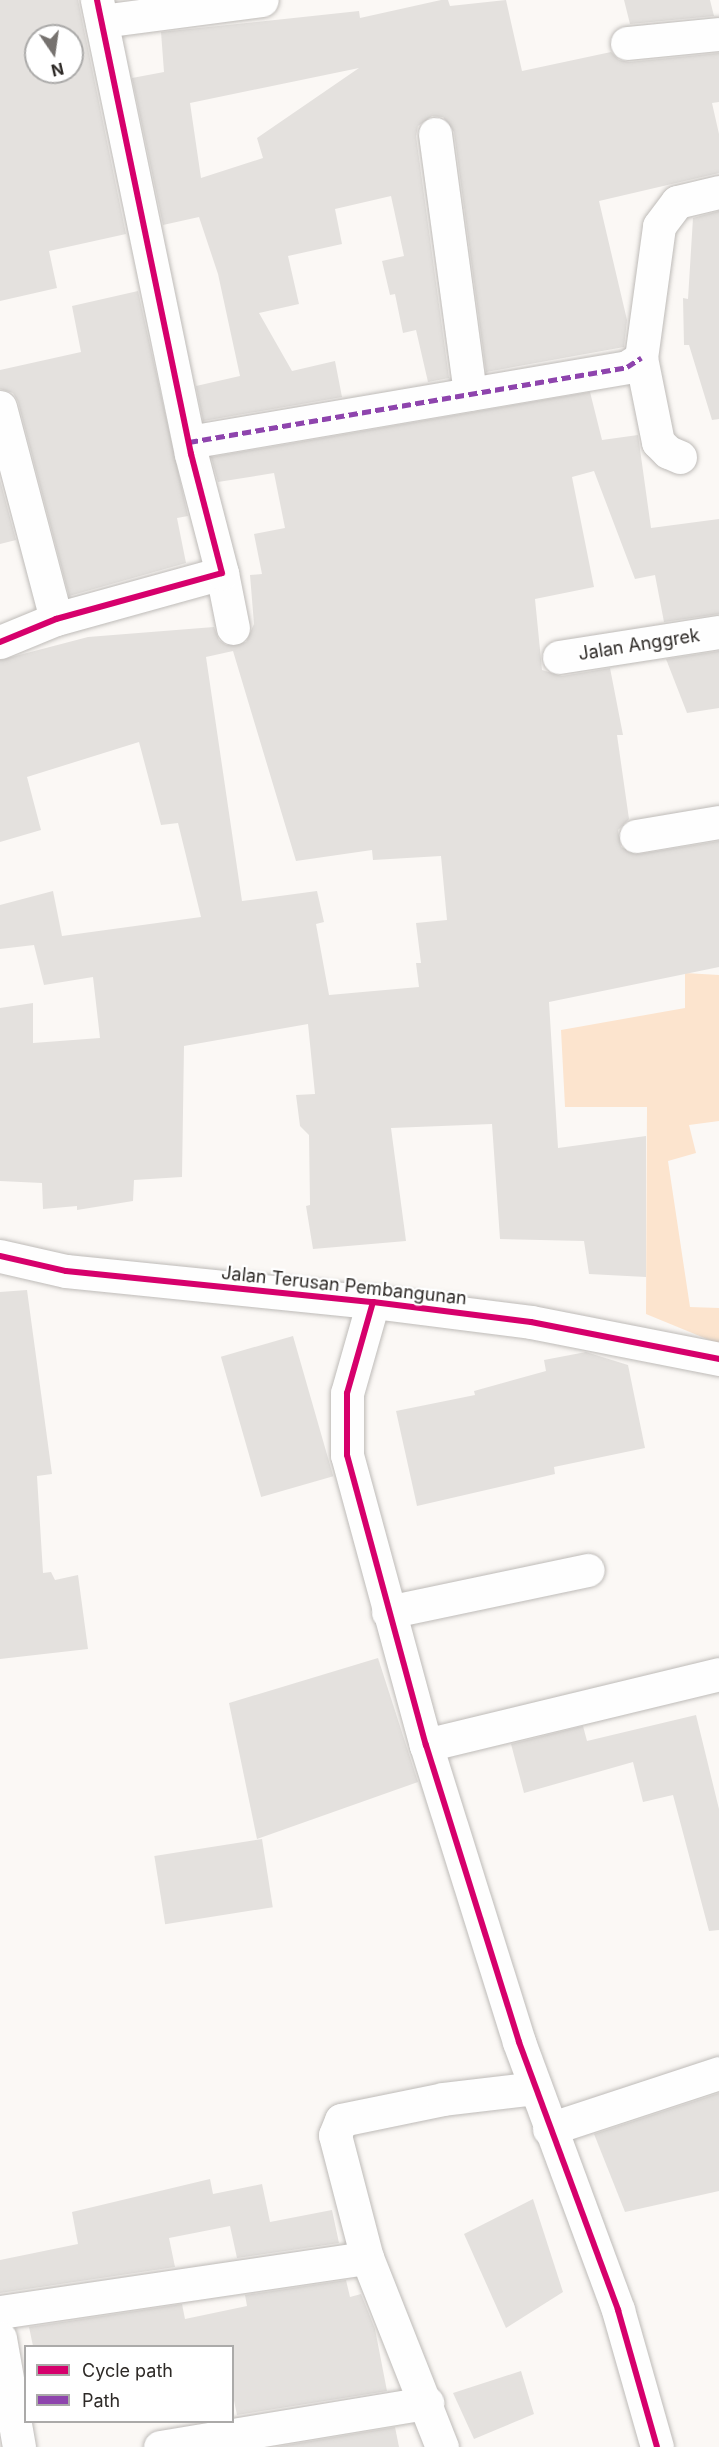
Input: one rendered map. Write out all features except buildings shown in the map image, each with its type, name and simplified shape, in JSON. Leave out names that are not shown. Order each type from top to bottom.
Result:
[{"type":"street","points":[[233,628],[222,573],[189,442],[100,11],[262,0]]},
{"type":"street","points":[[627,43],[719,34]]},
{"type":"street","points":[[435,134],[470,394]]},
{"type":"street","points":[[680,457],[668,452],[658,442],[641,358],[659,226],[677,202],[719,192]]},
{"type":"street","points":[[189,442],[627,368],[641,358]]},
{"type":"street","points":[[0,407],[57,619]]},
{"type":"street","points":[[0,642],[57,619],[222,573]]},
{"type":"street","name":"Jalan Anggrek","points":[[559,657],[719,632]]},
{"type":"street","points":[[636,836],[719,822]]},
{"type":"street","name":"Jalan Terusan Pembangunan","points":[[0,1256],[77,1272],[373,1302],[531,1322],[719,1359]]},
{"type":"street","points":[[373,1302],[347,1393],[347,1455],[426,1745],[534,2088],[618,2310],[657,2447]]},
{"type":"street","points":[[388,1612],[588,1570]]},
{"type":"street","points":[[426,1745],[719,1674]]},
{"type":"street","points":[[549,2128],[719,2073]]},
{"type":"street","points":[[442,2447],[427,2403],[367,2258],[335,2145],[341,2120],[443,2099],[534,2088]]},
{"type":"street","points":[[0,2312],[367,2258]]},
{"type":"street","points":[[0,2338],[19,2447]]},
{"type":"street","points":[[160,2447],[427,2403]]},
{"type":"shaded area","points":[[685,973],[719,975],[719,1121],[689,1125],[696,1153],[668,1161],[690,1307],[719,1308],[719,1344],[646,1314],[647,1107],[565,1107],[561,1030],[685,1008]]},
{"type":"marked path","points":[[189,442],[627,367],[641,358]]},
{"type":"cycle path","points":[[0,642],[56,619],[222,573],[191,454],[97,0]]},
{"type":"cycle path","points":[[0,1256],[66,1271],[373,1302],[531,1322],[719,1359]]},
{"type":"cycle path","points":[[373,1302],[347,1393],[347,1455],[426,1745],[519,2042],[618,2310],[657,2447]]}]
